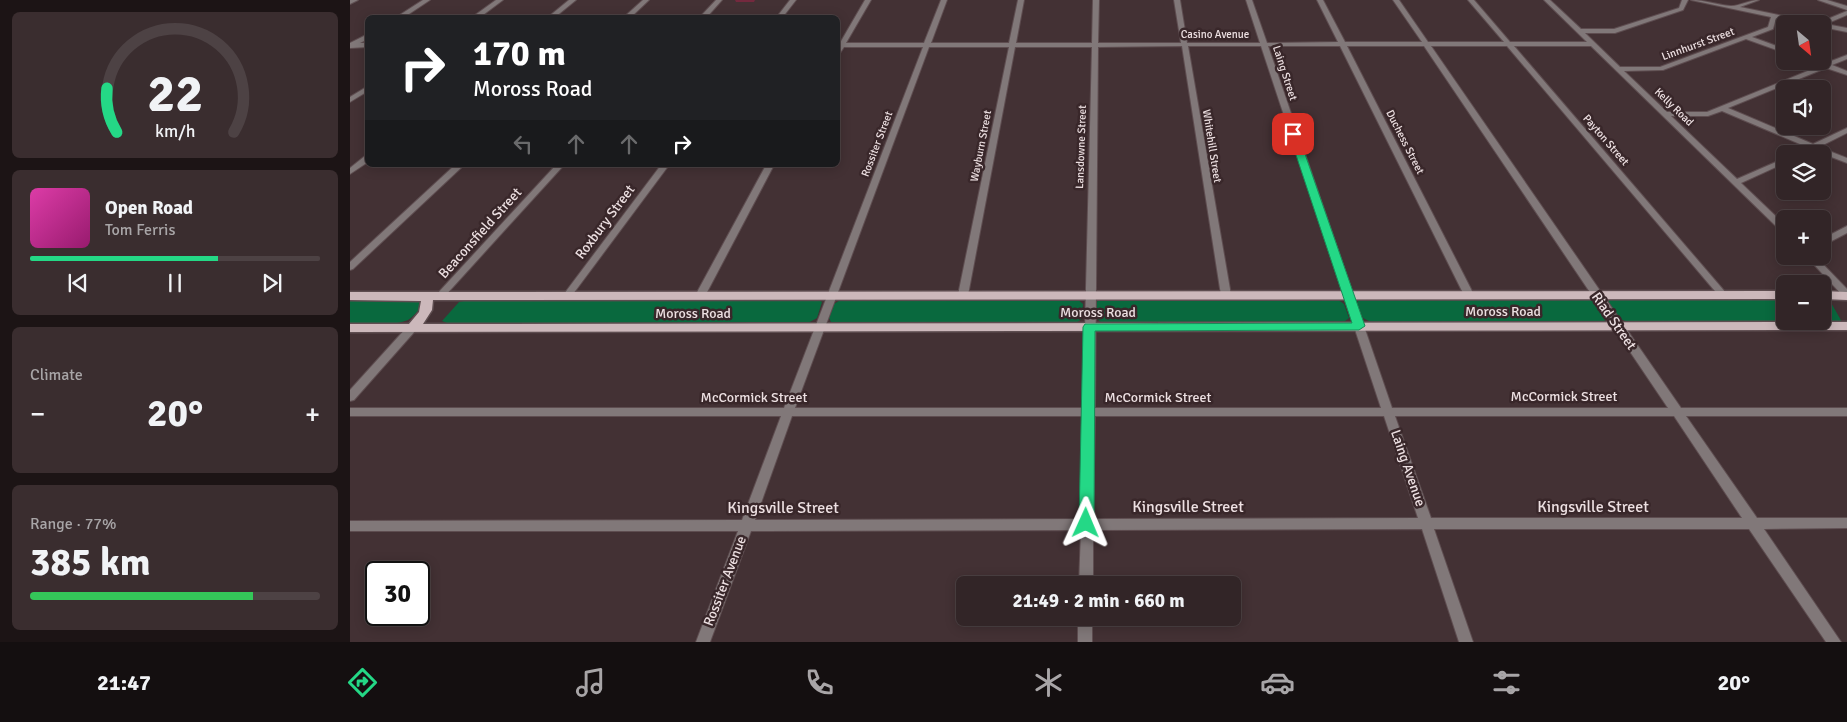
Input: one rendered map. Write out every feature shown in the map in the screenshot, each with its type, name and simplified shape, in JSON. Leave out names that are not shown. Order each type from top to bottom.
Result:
[{"type":"main road","name":"Moross Road","points":[[350,296],[1776,295]]},
{"type":"main road","points":[[1831,295],[1847,295]]},
{"type":"main road","points":[[412,328],[429,304],[426,296]]},
{"type":"main road","name":"Moross Road","points":[[350,328],[1847,326]]},
{"type":"street","points":[[350,2],[355,0]]},
{"type":"street","points":[[403,15],[427,0]]},
{"type":"street","points":[[478,15],[500,0]]},
{"type":"street","points":[[554,15],[573,0]]},
{"type":"street","points":[[629,15],[646,0]]},
{"type":"street","points":[[705,15],[719,0]]},
{"type":"street","points":[[781,15],[793,0]]},
{"type":"street","points":[[840,45],[868,0]]},
{"type":"street","name":"Rossiter Street","points":[[831,296],[944,0]]},
{"type":"street","name":"Wayburn Street","points":[[963,295],[1021,0]]},
{"type":"street","name":"Lansdowne Street","points":[[1086,576],[1089,295],[1096,0]]},
{"type":"street","name":"Whitehill Street","points":[[1177,0],[1226,295]]},
{"type":"street","name":"Laing Street","points":[[1249,0],[1348,295]]},
{"type":"street","name":"Duchess Street","points":[[1320,0],[1469,295]]},
{"type":"street","name":"Riad Street","points":[[1396,0],[1834,642]]},
{"type":"street","name":"Payton Street","points":[[1471,0],[1723,295]]},
{"type":"street","name":"Kelly Road","points":[[1547,0],[1776,221]]},
{"type":"street","points":[[1579,31],[1615,31],[1678,10],[1686,0]]},
{"type":"street","points":[[1694,0],[1774,16]]},
{"type":"street","points":[[1733,8],[1756,0]]},
{"type":"street","points":[[1821,0],[1847,8]]},
{"type":"street","points":[[1831,20],[1847,14]]},
{"type":"street","name":"Linnhurst Street","points":[[1619,69],[1658,69],[1771,28],[1774,16]]},
{"type":"street","points":[[1831,26],[1847,30]]},
{"type":"street","points":[[1746,37],[1776,48]]},
{"type":"street","points":[[350,46],[365,38]]},
{"type":"street","name":"Casino Avenue","points":[[840,45],[1593,44]]},
{"type":"street","points":[[350,46],[365,45]]},
{"type":"street","points":[[1831,64],[1847,57]]},
{"type":"street","points":[[1831,68],[1847,73]]},
{"type":"street","points":[[1665,114],[1708,114],[1816,70]]},
{"type":"street","points":[[350,100],[365,90]]},
{"type":"street","points":[[1723,109],[1808,145]]},
{"type":"street","points":[[1817,145],[1847,130]]},
{"type":"street","points":[[1831,154],[1847,161]]},
{"type":"street","points":[[350,172],[365,160]]},
{"type":"street","points":[[1736,182],[1776,164]]},
{"type":"street","points":[[350,267],[458,167]]},
{"type":"street","name":"Beaconsfield Street","points":[[440,296],[558,167]]},
{"type":"street","name":"Roxbury Street","points":[[567,296],[664,167]]},
{"type":"street","points":[[700,296],[769,167]]},
{"type":"street","points":[[1831,238],[1847,229]]},
{"type":"street","points":[[1819,265],[1847,295]]},
{"type":"street","name":"Laing Avenue","points":[[1348,295],[1466,642]]},
{"type":"street","name":"Rossiter Avenue","points":[[703,642],[831,296]]},
{"type":"street","points":[[350,397],[412,328]]},
{"type":"street","name":"McCormick Street","points":[[350,412],[1847,412]]},
{"type":"street","name":"Kingsville Street","points":[[350,526],[1086,523],[1847,523]]},
{"type":"street","points":[[1085,626],[1085,642]]},
{"type":"green space","points":[[1776,298],[1776,322],[1628,322],[1620,319],[1608,303],[1609,299]]},
{"type":"green space","points":[[842,299],[1077,299],[1083,304],[1082,319],[1076,323],[831,322],[829,318],[834,304]]},
{"type":"green space","points":[[1102,299],[1337,299],[1344,304],[1349,318],[1344,322],[1102,323],[1096,318],[1096,302]]},
{"type":"green space","points":[[1359,299],[1590,299],[1596,304],[1606,320],[1601,322],[1371,322],[1363,318],[1357,303]]},
{"type":"green space","points":[[350,300],[422,302],[422,306],[410,319],[401,322],[387,324],[350,323]]},
{"type":"green space","points":[[469,300],[819,300],[822,302],[817,318],[808,323],[447,323],[442,321],[459,302]]},
{"type":"green space","points":[[1831,303],[1842,322],[1831,322]]},
{"type":"route","points":[[1086,523],[1089,327],[1359,326],[1293,134]]}]
